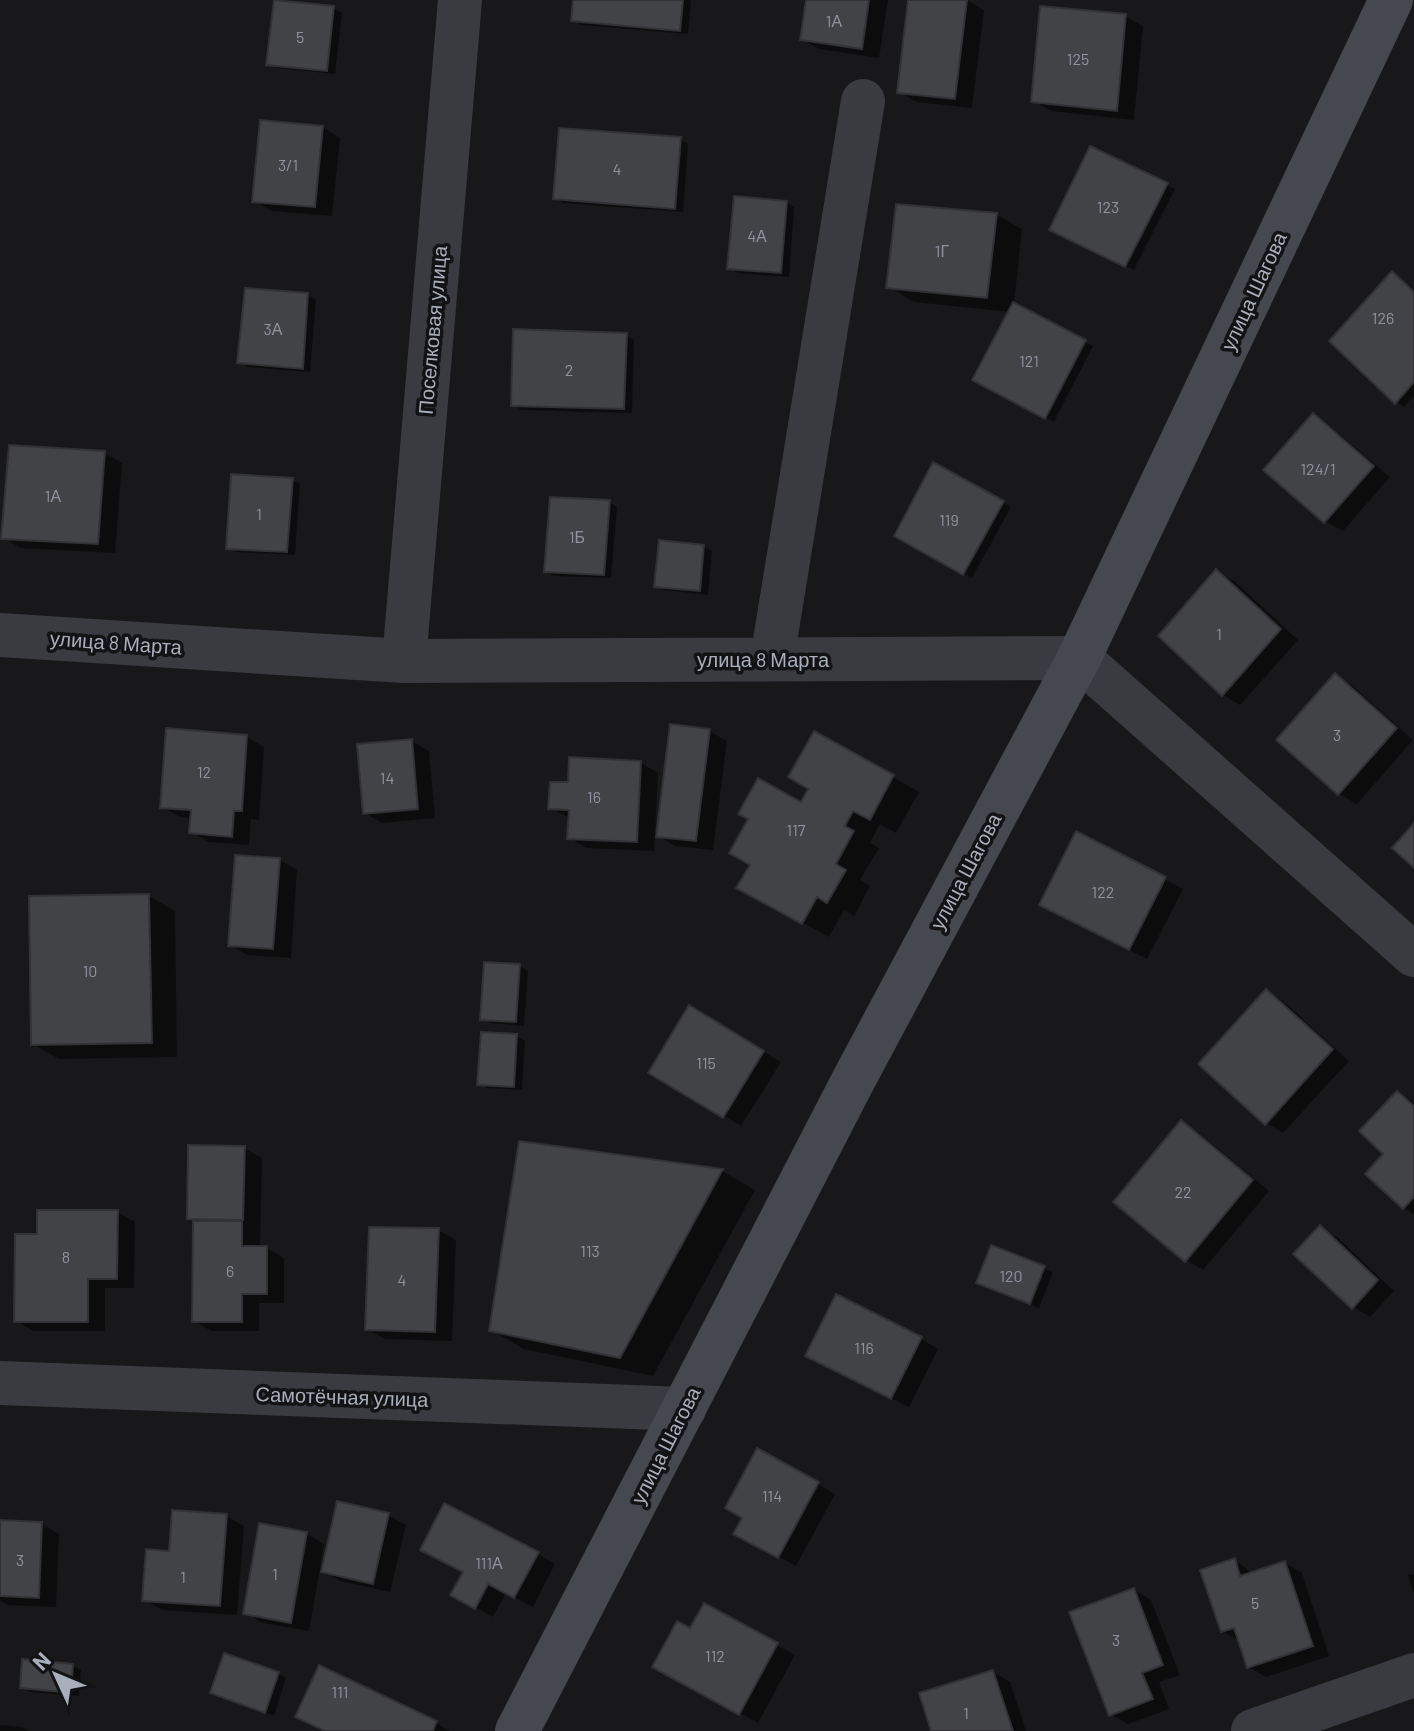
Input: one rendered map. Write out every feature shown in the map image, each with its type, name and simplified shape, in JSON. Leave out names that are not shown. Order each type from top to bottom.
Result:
[{"type":"main road","name":"улица Шагова","points":[[517,1731],[854,1079],[1079,658],[1391,0]]},
{"type":"street","name":"Поселковая улица","points":[[404,661],[460,0]]},
{"type":"street","points":[[772,659],[863,101]]},
{"type":"street","name":"улица 8 Марта","points":[[0,635],[404,661],[1079,658]]},
{"type":"street","points":[[1079,658],[1414,955]]},
{"type":"street","name":"Самотёчная улица","points":[[0,1383],[684,1409]]},
{"type":"street","points":[[1253,1731],[1414,1675]]},
{"type":"building","points":[[274,0],[334,6],[327,71],[266,65]]},
{"type":"building","points":[[573,0],[683,0],[680,31],[571,21]]},
{"type":"building","points":[[806,0],[869,0],[862,49],[800,40]]},
{"type":"building","points":[[908,0],[967,0],[955,99],[897,93]]},
{"type":"building","points":[[1040,6],[1126,14],[1117,111],[1031,102]]},
{"type":"building","points":[[260,120],[323,126],[315,207],[252,202]]},
{"type":"building","points":[[559,128],[681,137],[675,209],[553,199]]},
{"type":"building","points":[[1090,146],[1168,183],[1125,267],[1049,230]]},
{"type":"building","points":[[734,196],[787,201],[781,273],[727,269]]},
{"type":"building","points":[[896,204],[997,213],[987,298],[886,288]]},
{"type":"building","points":[[1392,271],[1414,292],[1414,382],[1395,404],[1329,341]]},
{"type":"building","points":[[245,288],[308,293],[303,369],[237,363]]},
{"type":"building","points":[[1013,302],[1086,340],[1045,419],[972,380]]},
{"type":"building","points":[[513,329],[627,333],[624,409],[511,406]]},
{"type":"building","points":[[1313,413],[1374,466],[1324,523],[1263,470]]},
{"type":"building","points":[[9,445],[105,451],[98,544],[1,539]]},
{"type":"building","points":[[933,462],[1004,501],[963,575],[894,536]]},
{"type":"building","points":[[231,474],[293,478],[287,552],[226,549]]},
{"type":"building","points":[[550,497],[610,500],[604,575],[544,572]]},
{"type":"building","points":[[659,540],[704,545],[700,591],[654,587]]},
{"type":"building","points":[[1216,569],[1281,629],[1222,696],[1158,636]]},
{"type":"building","points":[[1335,673],[1397,728],[1338,795],[1276,740]]},
{"type":"building","points":[[670,724],[710,729],[696,841],[656,837]]},
{"type":"building","points":[[166,728],[247,735],[242,811],[234,811],[232,837],[189,833],[191,810],[160,808]]},
{"type":"building","points":[[814,731],[894,775],[870,820],[853,811],[845,826],[854,831],[836,864],[846,870],[827,903],[817,897],[802,924],[736,888],[750,865],[729,853],[748,819],[738,814],[758,778],[801,802],[808,789],[788,777]]},
{"type":"building","points":[[412,739],[418,809],[363,814],[357,744]]},
{"type":"building","points":[[569,757],[641,761],[637,842],[567,839],[569,810],[548,809],[550,782],[568,782]]},
{"type":"building","points":[[1414,823],[1414,868],[1392,848]]},
{"type":"building","points":[[1076,831],[1166,877],[1129,950],[1039,905]]},
{"type":"building","points":[[235,855],[280,858],[273,949],[228,946]]},
{"type":"building","points":[[149,894],[152,1043],[31,1045],[29,896]]},
{"type":"building","points":[[484,962],[520,964],[516,1022],[480,1020]]},
{"type":"building","points":[[1266,989],[1333,1049],[1265,1125],[1198,1064]]},
{"type":"building","points":[[689,1005],[764,1051],[723,1118],[648,1073]]},
{"type":"building","points":[[481,1032],[517,1034],[514,1087],[477,1085]]},
{"type":"building","points":[[1397,1091],[1414,1106],[1414,1197],[1403,1209],[1365,1174],[1383,1154],[1359,1131]]},
{"type":"building","points":[[1181,1120],[1253,1180],[1185,1262],[1113,1202]]},
{"type":"building","points":[[519,1141],[723,1169],[620,1358],[489,1331]]},
{"type":"building","points":[[188,1145],[245,1146],[243,1220],[187,1219]]},
{"type":"building","points":[[37,1210],[118,1210],[117,1279],[88,1279],[88,1322],[14,1322],[15,1234],[37,1234]]},
{"type":"building","points":[[193,1221],[242,1221],[242,1246],[267,1246],[267,1294],[242,1294],[242,1322],[192,1322]]},
{"type":"building","points":[[1320,1225],[1378,1280],[1352,1309],[1293,1254]]},
{"type":"building","points":[[369,1227],[439,1228],[435,1332],[365,1330]]},
{"type":"building","points":[[991,1245],[1045,1266],[1030,1304],[976,1283]]},
{"type":"building","points":[[836,1294],[922,1337],[891,1399],[805,1356]]},
{"type":"building","points":[[757,1448],[819,1482],[778,1558],[733,1534],[742,1518],[725,1508]]},
{"type":"building","points":[[337,1501],[389,1513],[373,1584],[321,1572]]},
{"type":"building","points":[[444,1503],[539,1552],[514,1598],[488,1584],[475,1609],[450,1595],[463,1572],[420,1550]]},
{"type":"building","points":[[172,1510],[227,1514],[220,1606],[142,1601],[146,1549],[169,1551]]},
{"type":"building","points":[[0,1520],[42,1522],[39,1598],[0,1596]]},
{"type":"building","points":[[259,1523],[307,1532],[291,1623],[243,1614]]},
{"type":"building","points":[[1235,1558],[1240,1576],[1285,1561],[1313,1646],[1247,1668],[1234,1628],[1221,1632],[1200,1570]]},
{"type":"building","points":[[1134,1588],[1163,1665],[1142,1673],[1153,1699],[1109,1716],[1069,1612]]},
{"type":"building","points":[[704,1603],[778,1643],[739,1715],[652,1667],[677,1621],[690,1628]]},
{"type":"building","points":[[224,1653],[279,1672],[265,1713],[210,1693]]},
{"type":"building","points":[[22,1659],[73,1664],[71,1693],[20,1688]]},
{"type":"building","points":[[319,1665],[437,1721],[433,1731],[325,1731],[295,1717]]},
{"type":"building","points":[[993,1670],[1013,1731],[931,1731],[919,1693]]}]
